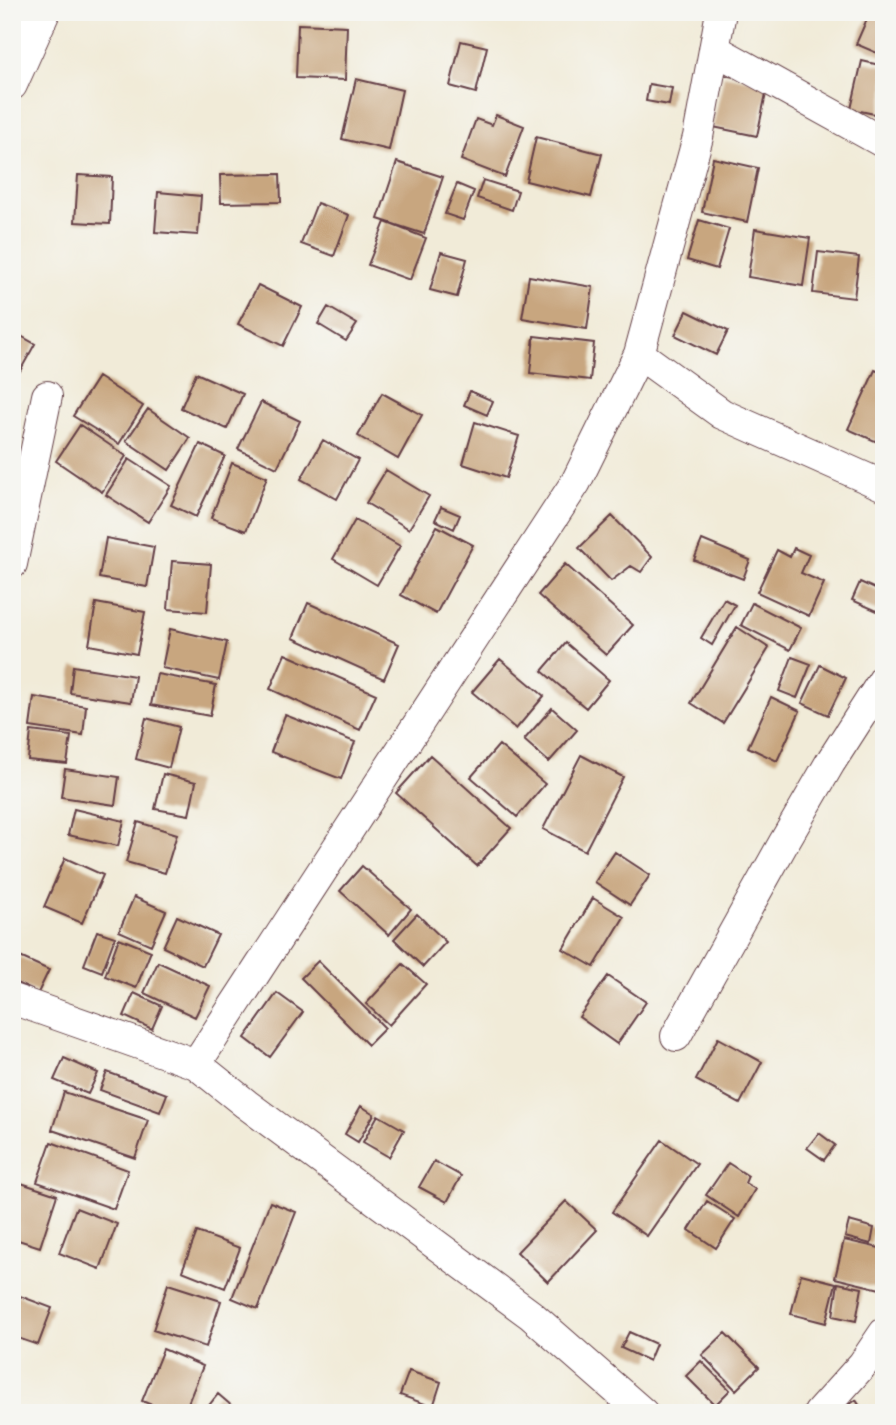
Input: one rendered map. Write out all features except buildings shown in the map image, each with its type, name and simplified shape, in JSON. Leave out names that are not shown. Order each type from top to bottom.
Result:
[{"type":"street","points":[[196,1064],[576,482],[639,354],[698,137],[721,12]]},
{"type":"street","points":[[12,21],[43,15]]},
{"type":"street","points":[[12,85],[43,15]]},
{"type":"street","points":[[714,50],[884,142]]},
{"type":"street","points":[[639,354],[722,414],[884,486]]},
{"type":"street","points":[[12,564],[47,396]]},
{"type":"street","points":[[677,1036],[783,844],[830,763],[884,679]]},
{"type":"street","points":[[12,999],[196,1064],[531,1315],[643,1413]]},
{"type":"street","points":[[819,1413],[863,1364],[884,1333]]}]
